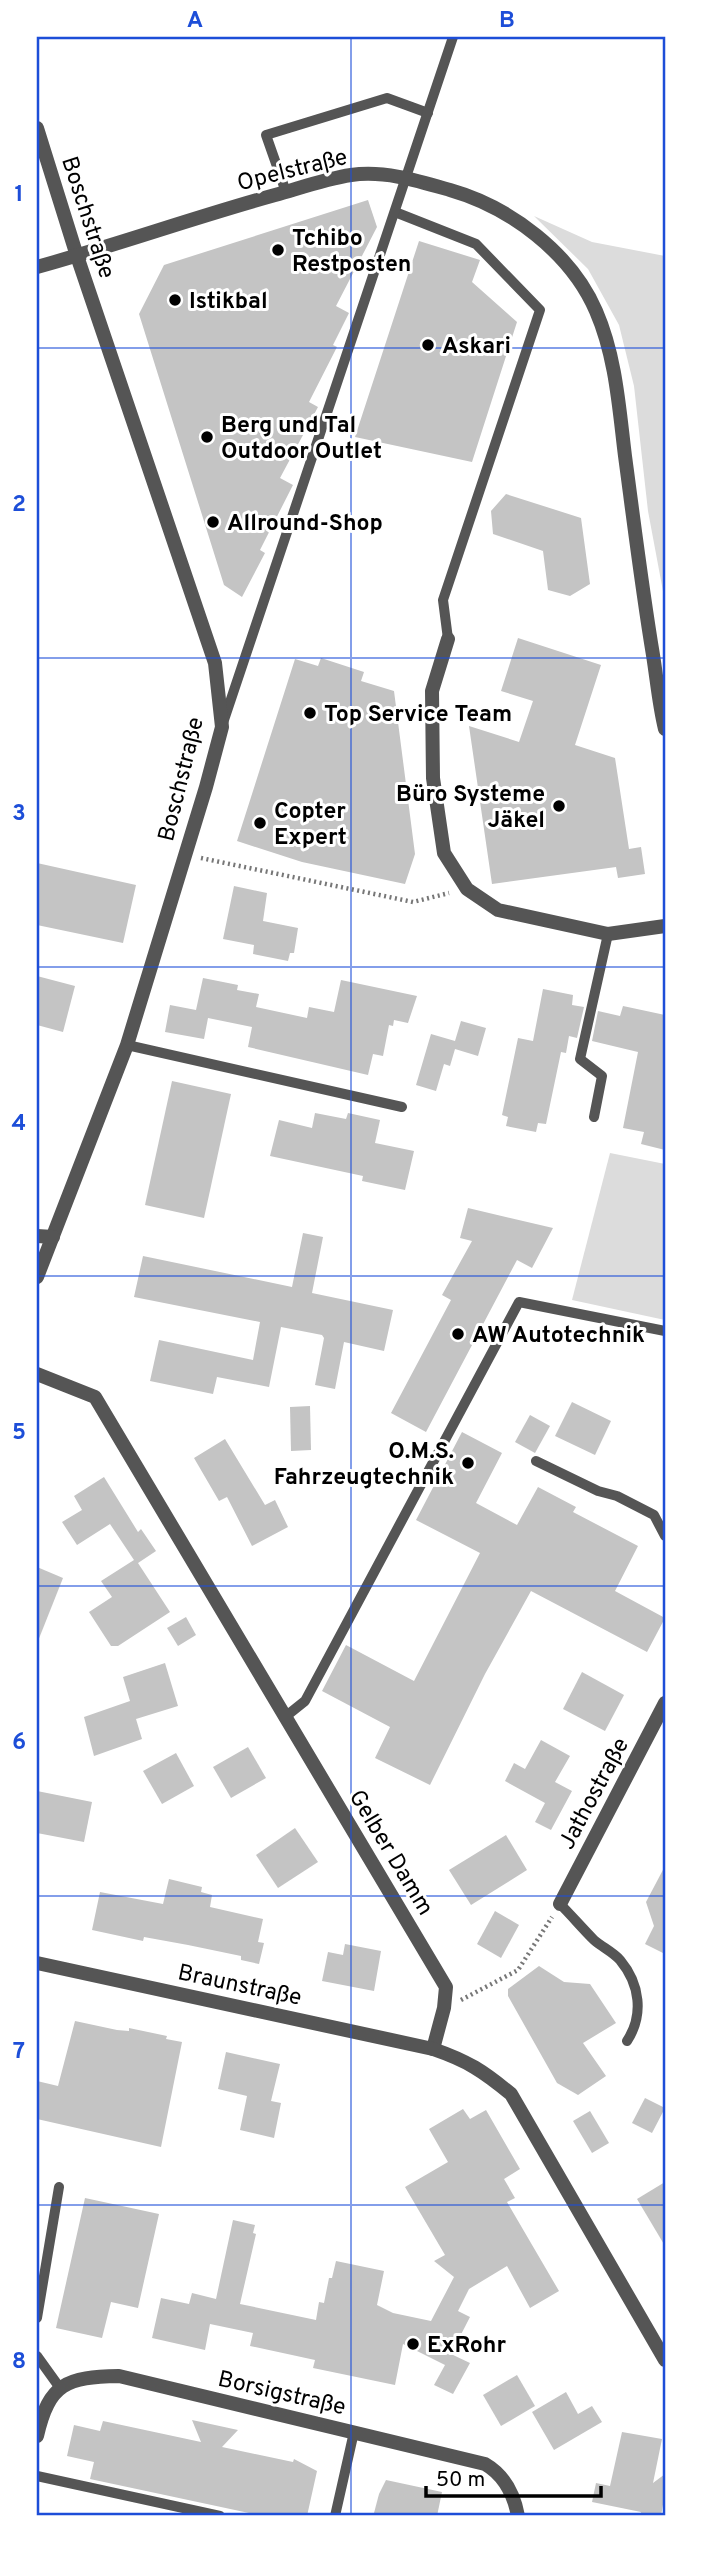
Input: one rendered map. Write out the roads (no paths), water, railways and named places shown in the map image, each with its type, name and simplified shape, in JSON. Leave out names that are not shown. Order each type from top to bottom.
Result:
[{"type":"street","name":"Boschstraße","points":[[37,128],[77,256],[215,663],[222,727],[127,1045],[37,1277]]},
{"type":"street","name":"Opelstraße","points":[[37,267],[354,174],[392,175],[462,193],[493,206],[526,227],[554,251],[577,280],[596,309],[608,343],[665,729]]},
{"type":"street","points":[[448,639],[432,691],[433,778],[444,853],[467,889],[498,910],[608,934],[665,926]]},
{"type":"street","points":[[37,1236],[53,1237]]},
{"type":"street","name":"Gelber Damm","points":[[37,1374],[95,1397],[446,1987],[444,2008],[433,2049]]},
{"type":"street","name":"Jathostraße","points":[[560,1904],[665,1703]]},
{"type":"street","name":"Braunstraße","points":[[37,1963],[433,2049]]},
{"type":"street","points":[[433,2049],[463,2059],[481,2069],[511,2094],[665,2360]]},
{"type":"street","name":"Borsigstraße","points":[[60,2388],[82,2379],[119,2376],[485,2464],[503,2479],[516,2505],[518,2516]]},
{"type":"street","points":[[37,2436],[45,2405],[60,2388]]},
{"type":"lane","points":[[222,727],[453,37]]},
{"type":"lane","points":[[286,192],[266,135],[387,98],[428,113]]},
{"type":"lane","points":[[395,212],[476,244],[540,310],[443,600],[448,639]]},
{"type":"lane","points":[[594,1117],[603,1076],[580,1059],[608,934]]},
{"type":"lane","points":[[127,1045],[402,1107]]},
{"type":"lane","points":[[285,1717],[305,1701],[519,1302],[665,1331]]},
{"type":"lane","points":[[536,1461],[654,1515],[665,1536]]},
{"type":"lane","points":[[560,1904],[596,1942],[619,1959],[634,1986],[639,2008],[638,2020],[628,2041]]},
{"type":"lane","points":[[37,2318],[59,2187]]},
{"type":"lane","points":[[37,2357],[60,2388]]},
{"type":"lane","points":[[335,2516],[354,2432]]},
{"type":"lane","points":[[37,2476],[220,2516]]},
{"type":"place","name":"Tchibo Restposten","points":[[278,250]]},
{"type":"place","name":"Istikbal","points":[[175,300]]},
{"type":"place","name":"Askari","points":[[428,345]]},
{"type":"place","name":"Berg und Tal Outdoor Outlet","points":[[207,437]]},
{"type":"place","name":"Allround-Shop","points":[[213,522]]},
{"type":"place","name":"Top Service Team","points":[[310,713]]},
{"type":"place","name":"Büro Systeme Jäkel","points":[[559,806]]},
{"type":"place","name":"Copter Expert","points":[[260,823]]},
{"type":"place","name":"AW Autotechnik","points":[[458,1334]]},
{"type":"place","name":"O.M.S. Fahrzeugtechnik","points":[[468,1463]]},
{"type":"place","name":"ExRohr","points":[[413,2344]]}]
